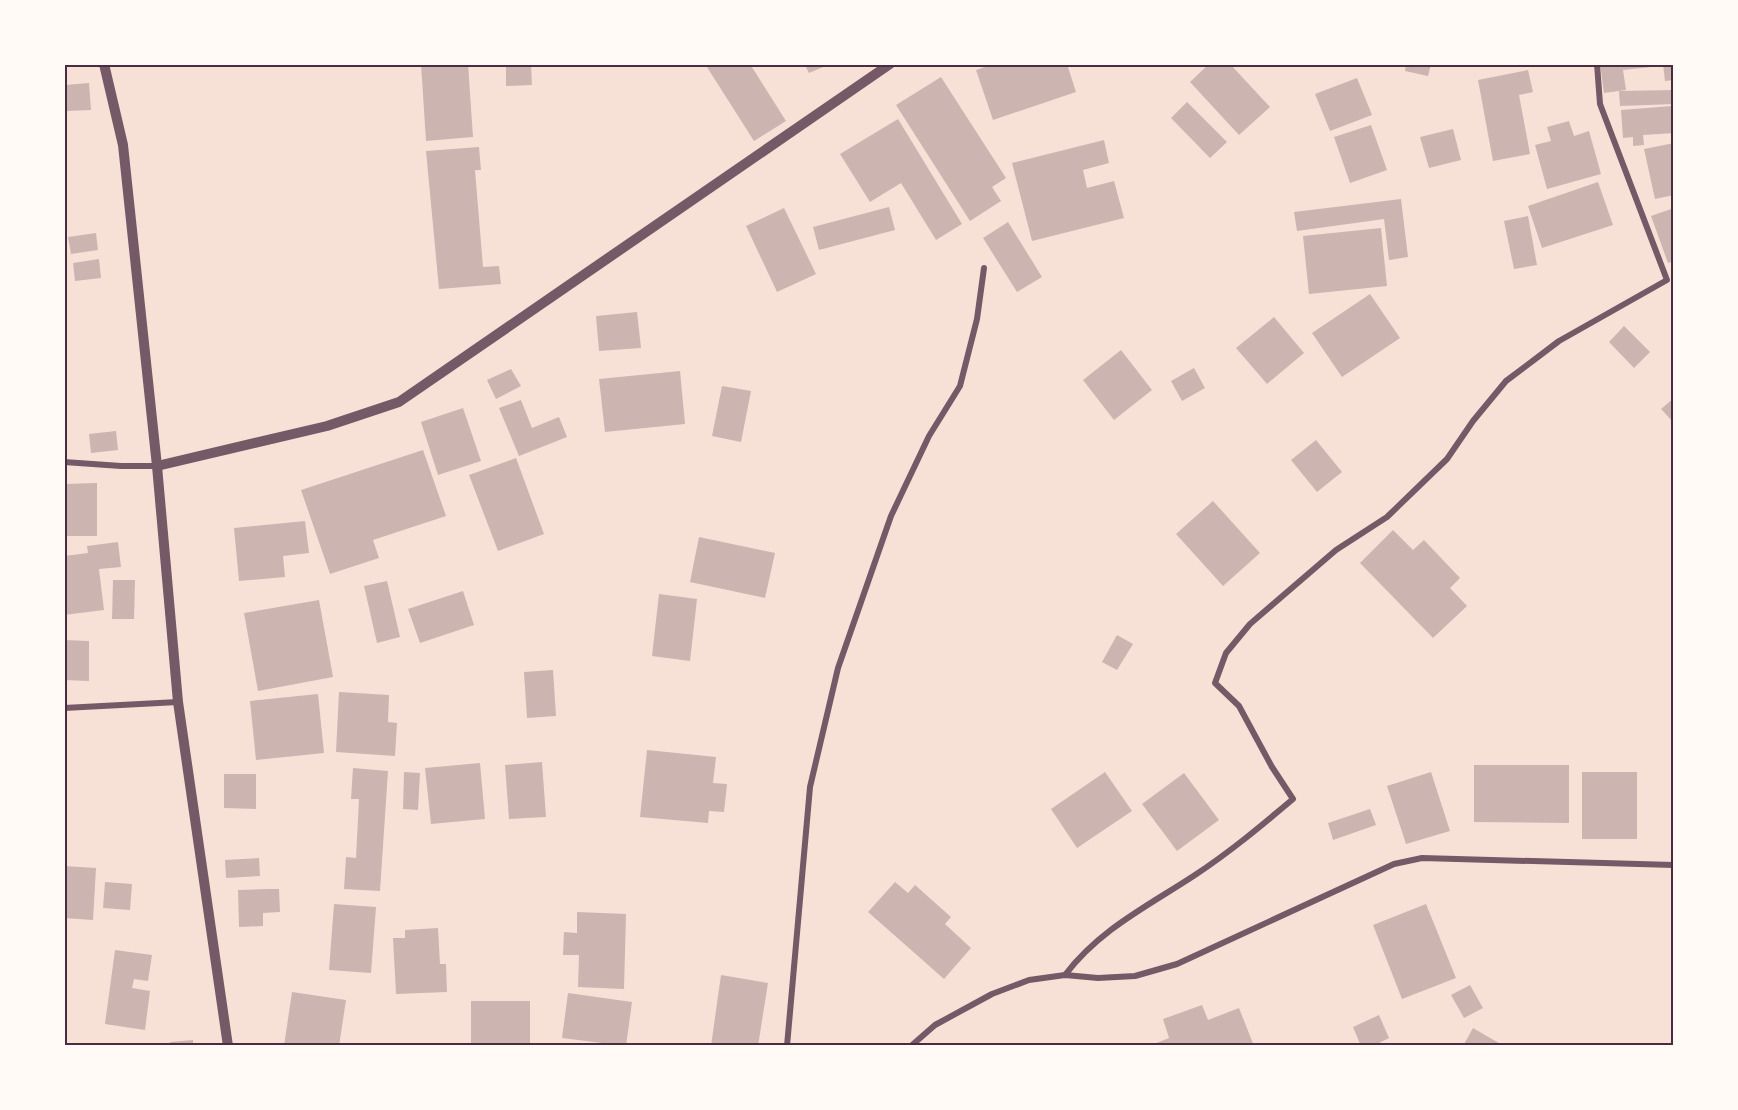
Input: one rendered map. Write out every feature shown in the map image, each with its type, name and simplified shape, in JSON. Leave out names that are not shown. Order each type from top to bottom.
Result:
[{"type":"street","points":[[104,64],[123,145],[157,466],[178,702],[228,1046]]},
{"type":"street","points":[[64,462],[157,466],[327,426],[399,402],[890,64]]},
{"type":"street","points":[[1065,975],[1079,957],[1114,926],[1196,875],[1246,839],[1293,799],[1272,767],[1239,706],[1215,683],[1226,654],[1250,624],[1336,550],[1387,517],[1447,459],[1473,421],[1506,381],[1559,341],[1667,280],[1600,104],[1597,64]]},
{"type":"street","points":[[787,1046],[810,787],[838,668],[891,516],[929,436],[960,386],[977,319],[984,268]]},
{"type":"street","points":[[64,708],[178,702]]},
{"type":"street","points":[[911,1046],[935,1025],[992,994],[1029,980],[1065,975],[1098,978],[1135,976],[1177,964],[1394,864],[1422,858],[1674,865]]},
{"type":"building","points":[[421,64],[468,64],[473,137],[426,141]]},
{"type":"building","points":[[506,64],[531,64],[532,85],[506,86]]},
{"type":"building","points":[[705,64],[750,64],[786,121],[754,141]]},
{"type":"building","points":[[994,64],[1067,64],[1076,92],[993,120],[976,70]]},
{"type":"building","points":[[1209,64],[1230,64],[1270,107],[1239,135],[1190,82]]},
{"type":"building","points":[[1406,64],[1431,64],[1428,76],[1405,71]]},
{"type":"building","points":[[1600,64],[1660,64],[1661,66],[1623,70],[1626,90],[1604,93]]},
{"type":"building","points":[[1663,64],[1674,64],[1674,80],[1665,81]]},
{"type":"building","points":[[805,65],[828,65],[809,73]]},
{"type":"building","points":[[1528,70],[1533,92],[1519,95],[1530,154],[1493,161],[1478,80]]},
{"type":"building","points":[[941,77],[1006,178],[992,187],[1001,201],[970,221],[896,105]]},
{"type":"building","points":[[1357,78],[1372,115],[1330,131],[1315,94]]},
{"type":"building","points":[[89,83],[91,110],[67,111],[65,85]]},
{"type":"building","points":[[1674,90],[1674,104],[1620,106],[1619,91]]},
{"type":"building","points":[[1187,102],[1227,142],[1210,158],[1171,118]]},
{"type":"building","points":[[1672,106],[1674,133],[1643,135],[1644,145],[1633,146],[1633,137],[1623,138],[1621,110]]},
{"type":"building","points":[[898,119],[962,224],[936,240],[901,183],[870,202],[840,154]]},
{"type":"building","points":[[1569,121],[1574,136],[1589,131],[1601,174],[1547,189],[1535,145],[1551,141],[1547,127]]},
{"type":"building","points":[[1371,125],[1387,170],[1350,183],[1334,137]]},
{"type":"building","points":[[1453,129],[1461,160],[1429,168],[1420,137]]},
{"type":"building","points":[[1104,140],[1109,163],[1083,170],[1087,188],[1114,181],[1124,218],[1032,241],[1012,163]]},
{"type":"building","points":[[1674,143],[1674,195],[1655,199],[1644,149]]},
{"type":"building","points":[[479,147],[481,170],[475,170],[483,267],[499,266],[501,284],[439,289],[426,151]]},
{"type":"building","points":[[1598,182],[1613,225],[1542,248],[1528,206]]},
{"type":"building","points":[[1401,199],[1408,257],[1389,260],[1384,219],[1297,231],[1294,212]]},
{"type":"building","points":[[889,207],[895,230],[819,250],[813,227]]},
{"type":"building","points":[[784,208],[816,274],[777,292],[746,226]]},
{"type":"building","points":[[1674,208],[1674,261],[1668,263],[1651,216]]},
{"type":"building","points":[[1528,216],[1537,265],[1514,269],[1504,221]]},
{"type":"building","points":[[1008,222],[1042,277],[1017,292],[983,238]]},
{"type":"building","points":[[1381,228],[1387,286],[1309,294],[1303,236]]},
{"type":"building","points":[[96,233],[98,250],[71,254],[68,237]]},
{"type":"building","points":[[99,259],[101,278],[75,281],[73,263]]},
{"type":"building","points":[[1370,294],[1400,338],[1342,377],[1312,333]]},
{"type":"building","points":[[637,312],[641,348],[599,351],[596,316]]},
{"type":"building","points":[[1274,317],[1304,353],[1267,384],[1236,348]]},
{"type":"building","points":[[1624,326],[1650,352],[1634,368],[1609,342]]},
{"type":"building","points":[[1121,350],[1152,390],[1114,420],[1083,380]]},
{"type":"building","points":[[1194,368],[1205,388],[1182,401],[1171,381]]},
{"type":"building","points":[[511,369],[521,386],[496,399],[487,380]]},
{"type":"building","points":[[680,371],[685,424],[605,432],[599,379]]},
{"type":"building","points":[[722,386],[751,391],[741,442],[712,436]]},
{"type":"building","points":[[1674,398],[1674,423],[1661,409]]},
{"type":"building","points":[[521,400],[532,428],[559,417],[567,437],[519,456],[499,408]]},
{"type":"building","points":[[463,408],[481,461],[438,475],[421,422]]},
{"type":"building","points":[[116,431],[118,450],[91,453],[89,434]]},
{"type":"building","points":[[1316,440],[1342,472],[1317,492],[1291,460]]},
{"type":"building","points":[[423,450],[446,516],[373,540],[379,558],[330,574],[301,490]]},
{"type":"building","points":[[516,458],[544,534],[498,551],[469,475]]},
{"type":"building","points":[[97,483],[97,536],[64,536],[64,484]]},
{"type":"building","points":[[1213,501],[1260,553],[1223,586],[1176,534]]},
{"type":"building","points":[[305,521],[309,553],[283,556],[285,577],[239,581],[234,528]]},
{"type":"building","points":[[1393,530],[1413,550],[1424,540],[1460,578],[1450,588],[1467,606],[1433,638],[1360,563]]},
{"type":"building","points":[[699,537],[775,553],[765,598],[690,582]]},
{"type":"building","points":[[118,542],[121,567],[99,569],[104,610],[64,615],[64,556],[88,553],[87,546]]},
{"type":"building","points":[[113,580],[135,580],[134,619],[112,619]]},
{"type":"building","points":[[387,581],[400,637],[377,643],[364,586]]},
{"type":"building","points":[[463,591],[474,625],[420,643],[408,609]]},
{"type":"building","points":[[659,594],[697,599],[690,661],[652,656]]},
{"type":"building","points":[[319,600],[333,677],[258,691],[244,613]]},
{"type":"building","points":[[1117,635],[1133,644],[1117,670],[1102,662]]},
{"type":"building","points":[[64,640],[89,641],[89,681],[64,680]]},
{"type":"building","points":[[553,670],[556,716],[527,718],[524,672]]},
{"type":"building","points":[[339,692],[389,695],[388,722],[397,723],[395,756],[336,752]]},
{"type":"building","points":[[318,694],[324,753],[256,760],[250,701]]},
{"type":"building","points":[[647,750],[716,757],[713,783],[727,784],[724,812],[709,811],[708,823],[640,817]]},
{"type":"building","points":[[542,762],[546,817],[509,819],[505,765]]},
{"type":"building","points":[[480,763],[485,819],[431,824],[425,768]]},
{"type":"building","points":[[1474,765],[1569,765],[1569,823],[1474,822]]},
{"type":"building","points":[[353,768],[388,771],[380,891],[344,889],[346,857],[356,858],[359,799],[351,799]]},
{"type":"building","points":[[404,772],[420,773],[418,810],[403,809]]},
{"type":"building","points":[[1105,772],[1132,811],[1077,848],[1051,809]]},
{"type":"building","points":[[1431,772],[1450,831],[1406,844],[1387,786]]},
{"type":"building","points":[[1582,772],[1637,772],[1637,839],[1582,839]]},
{"type":"building","points":[[1184,773],[1219,820],[1177,851],[1142,804]]},
{"type":"building","points":[[224,774],[256,774],[256,809],[224,808]]},
{"type":"building","points":[[1370,809],[1376,825],[1333,840],[1328,823]]},
{"type":"building","points":[[259,858],[260,876],[226,878],[225,860]]},
{"type":"building","points":[[64,866],[96,868],[93,920],[64,918]]},
{"type":"building","points":[[105,882],[132,884],[130,910],[103,908]]},
{"type":"building","points":[[895,882],[908,893],[915,885],[951,917],[945,924],[971,948],[944,979],[868,912]]},
{"type":"building","points":[[279,889],[280,912],[263,913],[263,926],[239,927],[238,890]]},
{"type":"building","points":[[334,904],[376,907],[371,973],[329,970]]},
{"type":"building","points":[[1426,904],[1456,978],[1402,999],[1373,925]]},
{"type":"building","points":[[577,912],[626,914],[624,989],[578,987],[579,955],[563,955],[564,932],[577,933]]},
{"type":"building","points":[[438,928],[440,964],[446,964],[447,992],[396,994],[393,938],[405,938],[405,930]]},
{"type":"building","points":[[115,950],[152,955],[148,981],[134,979],[132,988],[150,991],[145,1030],[105,1024]]},
{"type":"building","points":[[721,975],[768,983],[758,1046],[711,1046]]},
{"type":"building","points":[[1470,985],[1483,1008],[1464,1018],[1451,995]]},
{"type":"building","points":[[292,992],[346,1000],[339,1046],[284,1046]]},
{"type":"building","points":[[568,993],[632,1002],[626,1046],[562,1038]]},
{"type":"building","points":[[471,1001],[530,1001],[530,1046],[471,1046]]},
{"type":"building","points":[[1202,1005],[1208,1020],[1239,1008],[1254,1046],[1149,1046],[1169,1038],[1163,1019]]},
{"type":"building","points":[[1379,1015],[1389,1038],[1373,1046],[1361,1046],[1353,1027]]},
{"type":"building","points":[[1473,1028],[1504,1046],[1463,1046]]},
{"type":"building","points":[[193,1040],[193,1046],[170,1046],[170,1042]]}]
